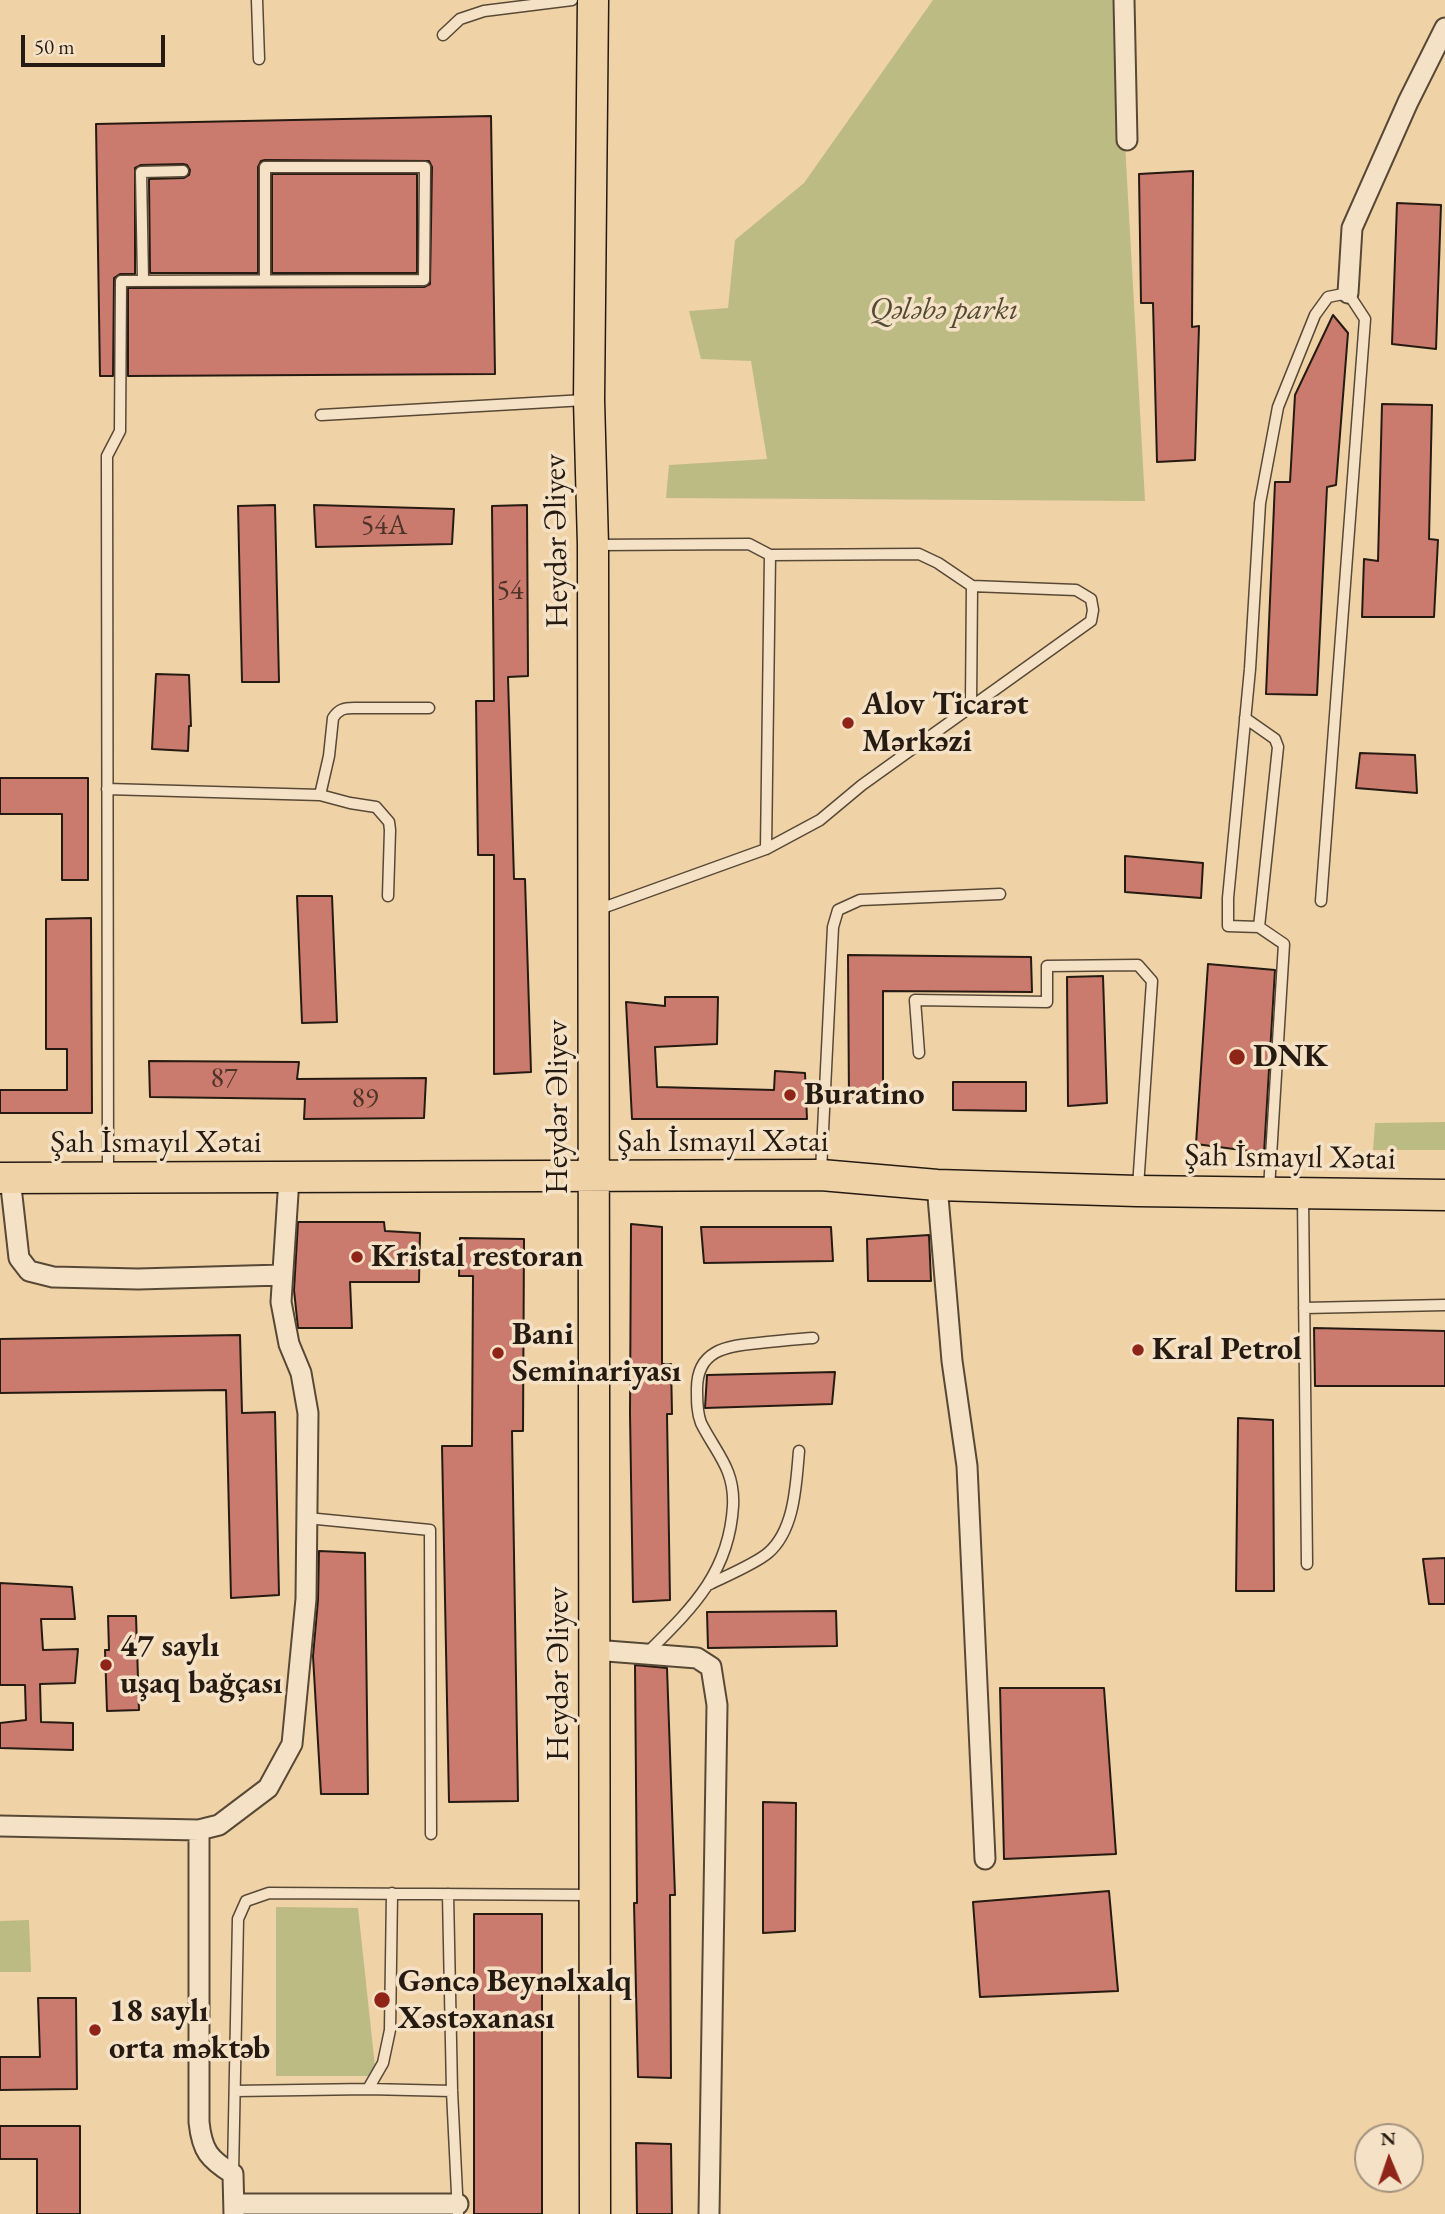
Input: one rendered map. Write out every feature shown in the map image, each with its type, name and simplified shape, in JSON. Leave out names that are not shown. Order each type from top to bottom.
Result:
[{"type":"main road","name":"Heydər Əliyev","points":[[593,0],[589,400],[593,545],[595,2214]]},
{"type":"main road","name":"Şah İsmayıl Xətai","points":[[5,1178],[821,1175],[937,1185],[1445,1195]]},
{"type":"street","points":[[1124,0],[1127,140]]},
{"type":"street","points":[[1348,293],[1352,228],[1408,102],[1445,28]]},
{"type":"street","points":[[5,1178],[19,1258],[29,1270],[53,1277],[138,1279],[282,1275]]},
{"type":"street","points":[[0,1826],[199,1830],[219,1825],[268,1787],[292,1744],[306,1599],[308,1413],[301,1373],[289,1344],[283,1312],[282,1275],[289,1178]]},
{"type":"street","points":[[937,1185],[952,1361],[967,1466],[985,1859]]},
{"type":"street","points":[[594,1650],[697,1658],[711,1667],[716,1692],[709,2214]]},
{"type":"street","points":[[199,1830],[200,2139],[213,2161],[233,2174],[234,2209],[458,2209]]},
{"type":"lane","points":[[257,0],[259,59]]},
{"type":"lane","points":[[443,35],[460,19],[484,11],[572,0]]},
{"type":"lane","points":[[108,1178],[107,456],[120,431],[121,281],[424,280],[425,167],[265,167],[265,280]]},
{"type":"lane","points":[[143,281],[141,172],[183,171]]},
{"type":"lane","points":[[1269,1192],[1284,944],[1259,927],[1228,926],[1228,898],[1250,670],[1260,503],[1278,407],[1315,315],[1328,297],[1348,293],[1365,320],[1321,901]]},
{"type":"lane","points":[[321,415],[589,400]]},
{"type":"lane","points":[[593,545],[749,544],[770,555],[919,554],[938,563],[972,586],[1076,590],[1091,598],[1093,610],[1091,621],[971,704],[862,785],[820,820],[766,849],[593,911]]},
{"type":"lane","points":[[766,849],[770,555]]},
{"type":"lane","points":[[971,704],[972,586]]},
{"type":"lane","points":[[320,795],[336,713],[342,709],[354,708],[429,708]]},
{"type":"lane","points":[[1245,718],[1275,739],[1278,747],[1259,927]]},
{"type":"lane","points":[[107,789],[320,795],[376,807],[385,816],[390,830],[388,896]]},
{"type":"lane","points":[[821,1175],[833,927],[838,910],[860,900],[1000,894]]},
{"type":"lane","points":[[919,1053],[915,1000],[1047,1002],[1047,966],[1138,965],[1152,981],[1137,1191]]},
{"type":"lane","points":[[1303,1193],[1307,1564]]},
{"type":"lane","points":[[1304,1308],[1445,1305]]},
{"type":"lane","points":[[646,1654],[694,1605],[709,1584],[719,1567],[727,1540],[733,1506],[732,1483],[726,1464],[700,1421],[697,1381],[700,1369],[716,1352],[730,1346],[813,1338]]},
{"type":"lane","points":[[709,1584],[768,1553],[783,1532],[795,1495],[799,1451]]},
{"type":"lane","points":[[307,1518],[430,1530],[431,1834]]},
{"type":"lane","points":[[233,2174],[238,1919],[246,1901],[269,1893],[595,1895]]},
{"type":"lane","points":[[368,2089],[383,2063],[390,2030],[392,1893]]},
{"type":"lane","points":[[447,1894],[458,2209]]},
{"type":"lane","points":[[235,2091],[452,2091]]},
{"type":"green space","name":"Qələbə parkı","points":[[933,0],[1117,0],[1145,501],[666,498],[669,465],[767,459],[751,361],[701,359],[689,311],[728,308],[735,240],[804,183]]},
{"type":"green space","points":[[1445,1122],[1445,1150],[1373,1150],[1375,1123]]},
{"type":"green space","points":[[276,1907],[358,1908],[376,2076],[276,2076]]},
{"type":"green space","points":[[29,1920],[31,1972],[0,1972],[0,1921]]},
{"type":"building","points":[[491,116],[495,374],[128,376],[128,288],[424,287],[430,284],[432,167],[429,161],[265,160],[261,161],[258,167],[258,273],[150,273],[149,179],[184,178],[189,175],[190,170],[183,164],[141,165],[135,168],[135,274],[120,274],[114,278],[113,376],[100,376],[96,124]]},
{"type":"building","points":[[1193,171],[1192,327],[1199,326],[1195,460],[1157,462],[1153,303],[1141,303],[1139,174]]},
{"type":"building","points":[[272,174],[417,174],[417,273],[272,273]]},
{"type":"building","points":[[1397,203],[1441,205],[1436,349],[1392,344]]},
{"type":"building","points":[[1333,315],[1348,333],[1336,485],[1327,487],[1317,695],[1266,694],[1275,482],[1290,482],[1295,395]]},
{"type":"building","points":[[1382,404],[1432,405],[1429,539],[1438,540],[1434,617],[1362,617],[1364,559],[1378,561]]},
{"type":"building","points":[[275,505],[279,682],[242,682],[238,506]]},
{"type":"building","points":[[314,505],[454,509],[452,544],[316,547]]},
{"type":"building","points":[[527,505],[528,676],[508,677],[514,879],[525,879],[531,1072],[494,1074],[494,855],[478,855],[476,701],[494,701],[492,506]]},
{"type":"building","points":[[156,674],[189,675],[191,726],[188,751],[152,749]]},
{"type":"building","points":[[1360,753],[1415,755],[1417,793],[1356,788]]},
{"type":"building","points":[[0,778],[88,778],[88,880],[62,880],[62,814],[0,814]]},
{"type":"building","points":[[1125,856],[1203,863],[1201,898],[1125,892]]},
{"type":"building","points":[[297,896],[332,896],[337,1022],[302,1023]]},
{"type":"building","points":[[91,918],[92,1113],[0,1113],[0,1090],[67,1090],[67,1049],[46,1049],[46,919]]},
{"type":"building","points":[[848,955],[1031,957],[1032,992],[883,991],[883,1102],[849,1103]]},
{"type":"building","name":"DNK","points":[[1208,964],[1275,970],[1264,1153],[1196,1144]]},
{"type":"building","points":[[1103,976],[1107,1103],[1068,1106],[1067,977]]},
{"type":"building","points":[[665,997],[718,997],[717,1044],[655,1047],[657,1087],[774,1090],[775,1071],[805,1073],[807,1119],[632,1119],[626,1002],[665,1006]]},
{"type":"building","points":[[149,1061],[299,1062],[297,1079],[426,1078],[424,1118],[304,1119],[305,1099],[150,1097]]},
{"type":"building","points":[[953,1082],[1026,1082],[1026,1111],[953,1110]]},
{"type":"building","name":"Kristal restoran","points":[[298,1222],[384,1222],[385,1231],[420,1233],[419,1282],[350,1282],[352,1328],[298,1328],[294,1290]]},
{"type":"building","points":[[631,1224],[662,1227],[662,1364],[671,1364],[672,1414],[667,1414],[670,1600],[633,1602]]},
{"type":"building","points":[[701,1227],[831,1227],[833,1261],[704,1263]]},
{"type":"building","points":[[929,1235],[931,1281],[868,1281],[867,1239]]},
{"type":"building","points":[[460,1238],[524,1239],[523,1431],[512,1431],[518,1801],[449,1802],[442,1446],[472,1446],[473,1276],[459,1276]]},
{"type":"building","points":[[1314,1328],[1445,1331],[1445,1386],[1315,1386]]},
{"type":"building","points":[[240,1335],[242,1413],[275,1412],[279,1595],[231,1598],[226,1390],[0,1393],[0,1339]]},
{"type":"building","points":[[835,1372],[832,1404],[705,1408],[707,1375]]},
{"type":"building","points":[[1238,1418],[1273,1420],[1274,1591],[1236,1591]]},
{"type":"building","points":[[319,1551],[365,1553],[368,1794],[321,1794],[313,1656]]},
{"type":"building","points":[[1445,1558],[1445,1604],[1429,1604],[1423,1559]]},
{"type":"building","points":[[0,1583],[72,1587],[75,1619],[41,1619],[43,1650],[78,1649],[75,1683],[40,1684],[41,1722],[73,1723],[73,1750],[0,1748],[0,1723],[26,1720],[25,1685],[0,1685]]},
{"type":"building","points":[[836,1611],[837,1646],[708,1648],[707,1612]]},
{"type":"building","points":[[108,1616],[136,1616],[139,1710],[107,1711],[105,1650],[109,1650]]},
{"type":"building","points":[[635,1665],[667,1668],[675,1895],[670,1895],[671,2078],[638,2077],[634,1903],[637,1903]]},
{"type":"building","points":[[1000,1688],[1104,1688],[1116,1854],[1004,1859]]},
{"type":"building","points":[[763,1802],[796,1803],[795,1931],[763,1933]]},
{"type":"building","points":[[1109,1891],[1118,1991],[980,1997],[973,1902]]},
{"type":"building","points":[[474,1914],[542,1914],[542,2214],[474,2214]]},
{"type":"building","points":[[38,1998],[76,1998],[77,2089],[0,2090],[0,2057],[40,2057]]},
{"type":"building","points":[[0,2126],[80,2126],[80,2214],[37,2214],[37,2159],[0,2159]]},
{"type":"building","points":[[636,2143],[671,2144],[672,2214],[637,2214]]},
{"type":"place","name":"Alov Ticarət Mərkəzi","points":[[848,723]]},
{"type":"place","name":"DNK","points":[[1237,1057]]},
{"type":"place","name":"Buratino","points":[[790,1095]]},
{"type":"place","name":"Kristal restoran","points":[[357,1257]]},
{"type":"place","name":"Kral Petrol","points":[[1138,1350]]},
{"type":"place","name":"Bani Seminariyası","points":[[498,1353]]},
{"type":"place","name":"47 saylı uşaq bağçası","points":[[106,1665]]},
{"type":"place","name":"Gəncə Beynəlxalq Xəstəxanası","points":[[382,2000]]},
{"type":"place","name":"18 saylı orta məktəb","points":[[95,2030]]}]
